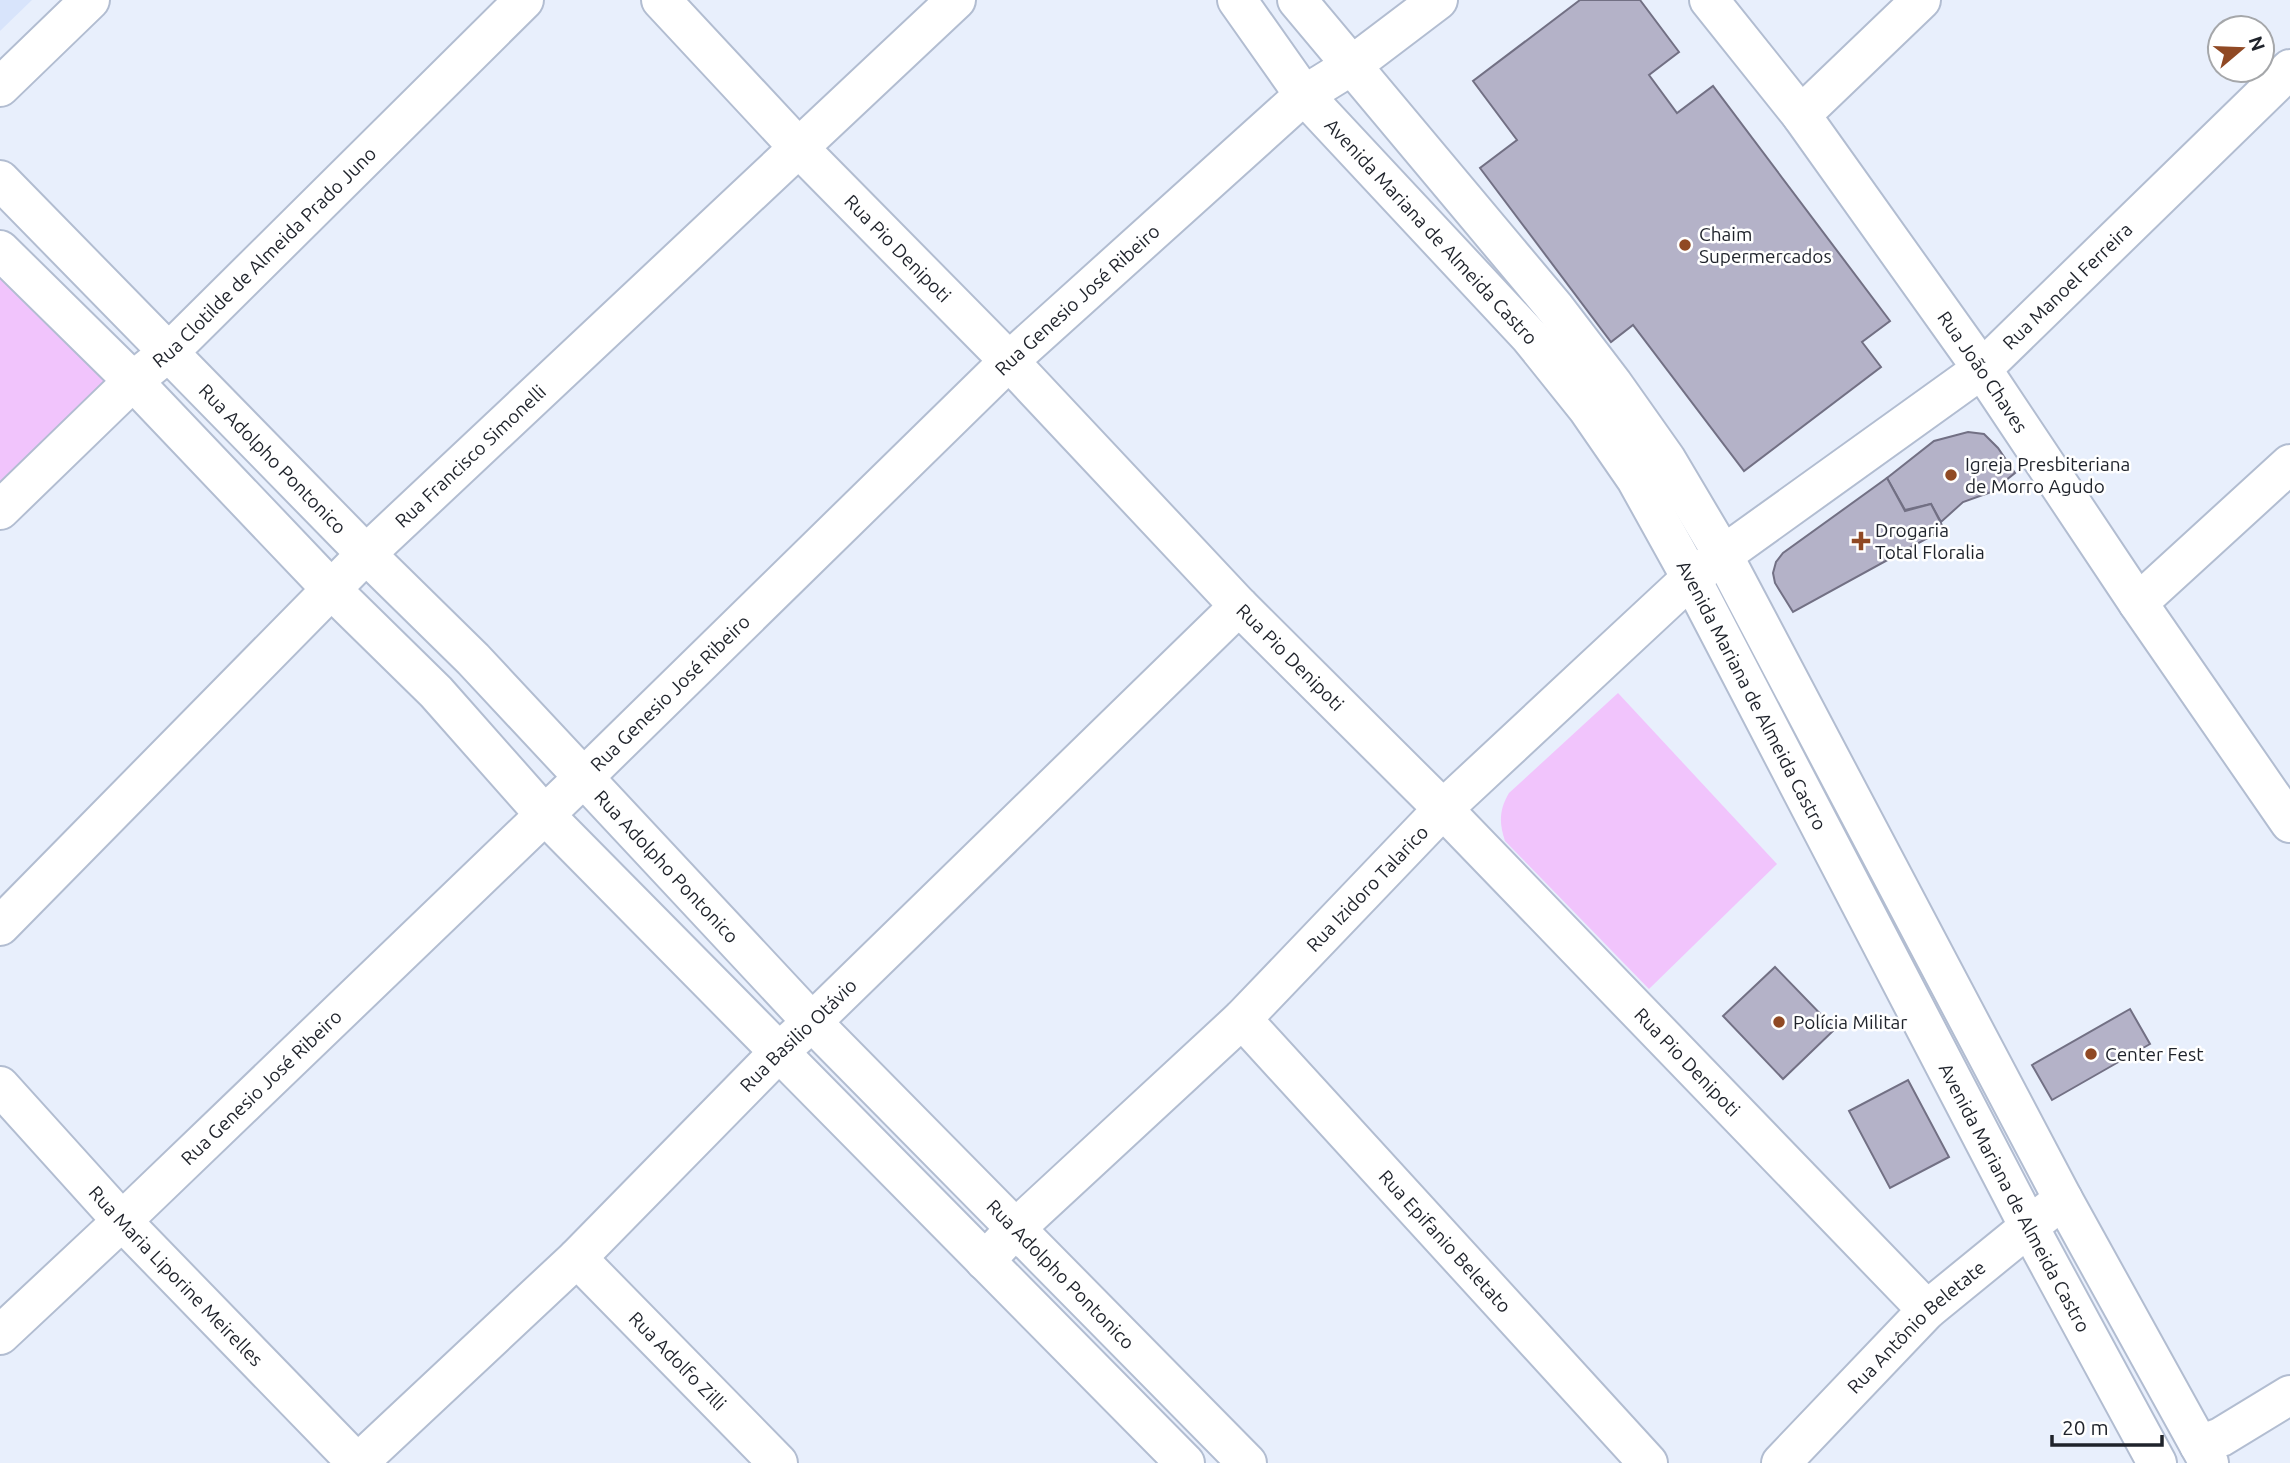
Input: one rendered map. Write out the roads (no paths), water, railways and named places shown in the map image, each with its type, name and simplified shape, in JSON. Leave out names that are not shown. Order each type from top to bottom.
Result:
[{"type":"street","points":[[0,87],[90,0]]},
{"type":"street","name":"Rua Clotilde de Almeida Prado Juno","points":[[0,510],[133,381],[170,351],[524,0]]},
{"type":"street","name":"Rua Pio Denipoti","points":[[661,0],[798,147],[1009,361],[1239,606],[1443,809],[1927,1310]]},
{"type":"street","name":"Rua Francisco Simonelli","points":[[0,926],[366,554],[956,0]]},
{"type":"street","name":"Avenida Mariana de Almeida Castro","points":[[1237,0],[1304,94],[1530,337],[1587,408],[1636,479],[1691,578],[2029,1227],[2157,1463]]},
{"type":"street","name":"Avenida Mariana de Almeida Castro","points":[[1297,0],[1555,308],[1666,459],[1723,555],[2063,1199],[2216,1452]]},
{"type":"street","name":"Rua Genesio José Ribeiro","points":[[0,1335],[583,778],[1009,361],[1304,94],[1351,66],[1438,0]]},
{"type":"street","name":"Rua João Chaves","points":[[1709,0],[1801,115],[1982,369],[2138,604],[2290,823]]},
{"type":"street","points":[[1801,115],[1921,0]]},
{"type":"street","name":"Rua Manoel Ferreira","points":[[1723,555],[1982,369],[2290,69]]},
{"type":"street","name":"Rua Adolpho Pontonico","points":[[0,180],[366,554],[473,659],[812,1022],[1247,1463]]},
{"type":"street","points":[[0,250],[133,381],[332,590],[436,692],[544,814],[1185,1463]]},
{"type":"street","points":[[2138,604],[2290,464]]},
{"type":"street","name":"Rua Izidoro Talarico","points":[[985,1261],[1016,1228],[1242,1019],[1443,809],[1691,578],[1723,555]]},
{"type":"street","name":"Rua Basilio Otávio","points":[[358,1463],[577,1258],[779,1052],[1239,606]]},
{"type":"street","points":[[436,692],[473,659]]},
{"type":"street","name":"Rua Epifanio Beletato","points":[[1242,1019],[1648,1463]]},
{"type":"street","name":"Rua Maria Liporine Meirelles","points":[[0,1086],[122,1220],[358,1463]]},
{"type":"street","name":"Rua Antônio Beletate","points":[[1781,1463],[1927,1310],[2063,1199]]},
{"type":"street","name":"Rua Adolfo Zilli","points":[[577,1258],[778,1463]]},
{"type":"street","points":[[2216,1452],[2290,1395]]},
{"type":"place","name":"Chaim Supermercados","points":[[1685,245]]},
{"type":"place","name":"Igreja Presbiteriana de Morro Agudo","points":[[1951,475]]},
{"type":"place","name":"Drogaria Total Floralia","points":[[1861,541]]},
{"type":"place","name":"Polícia Militar","points":[[1779,1022]]},
{"type":"place","name":"Center Fest","points":[[2091,1054]]}]
